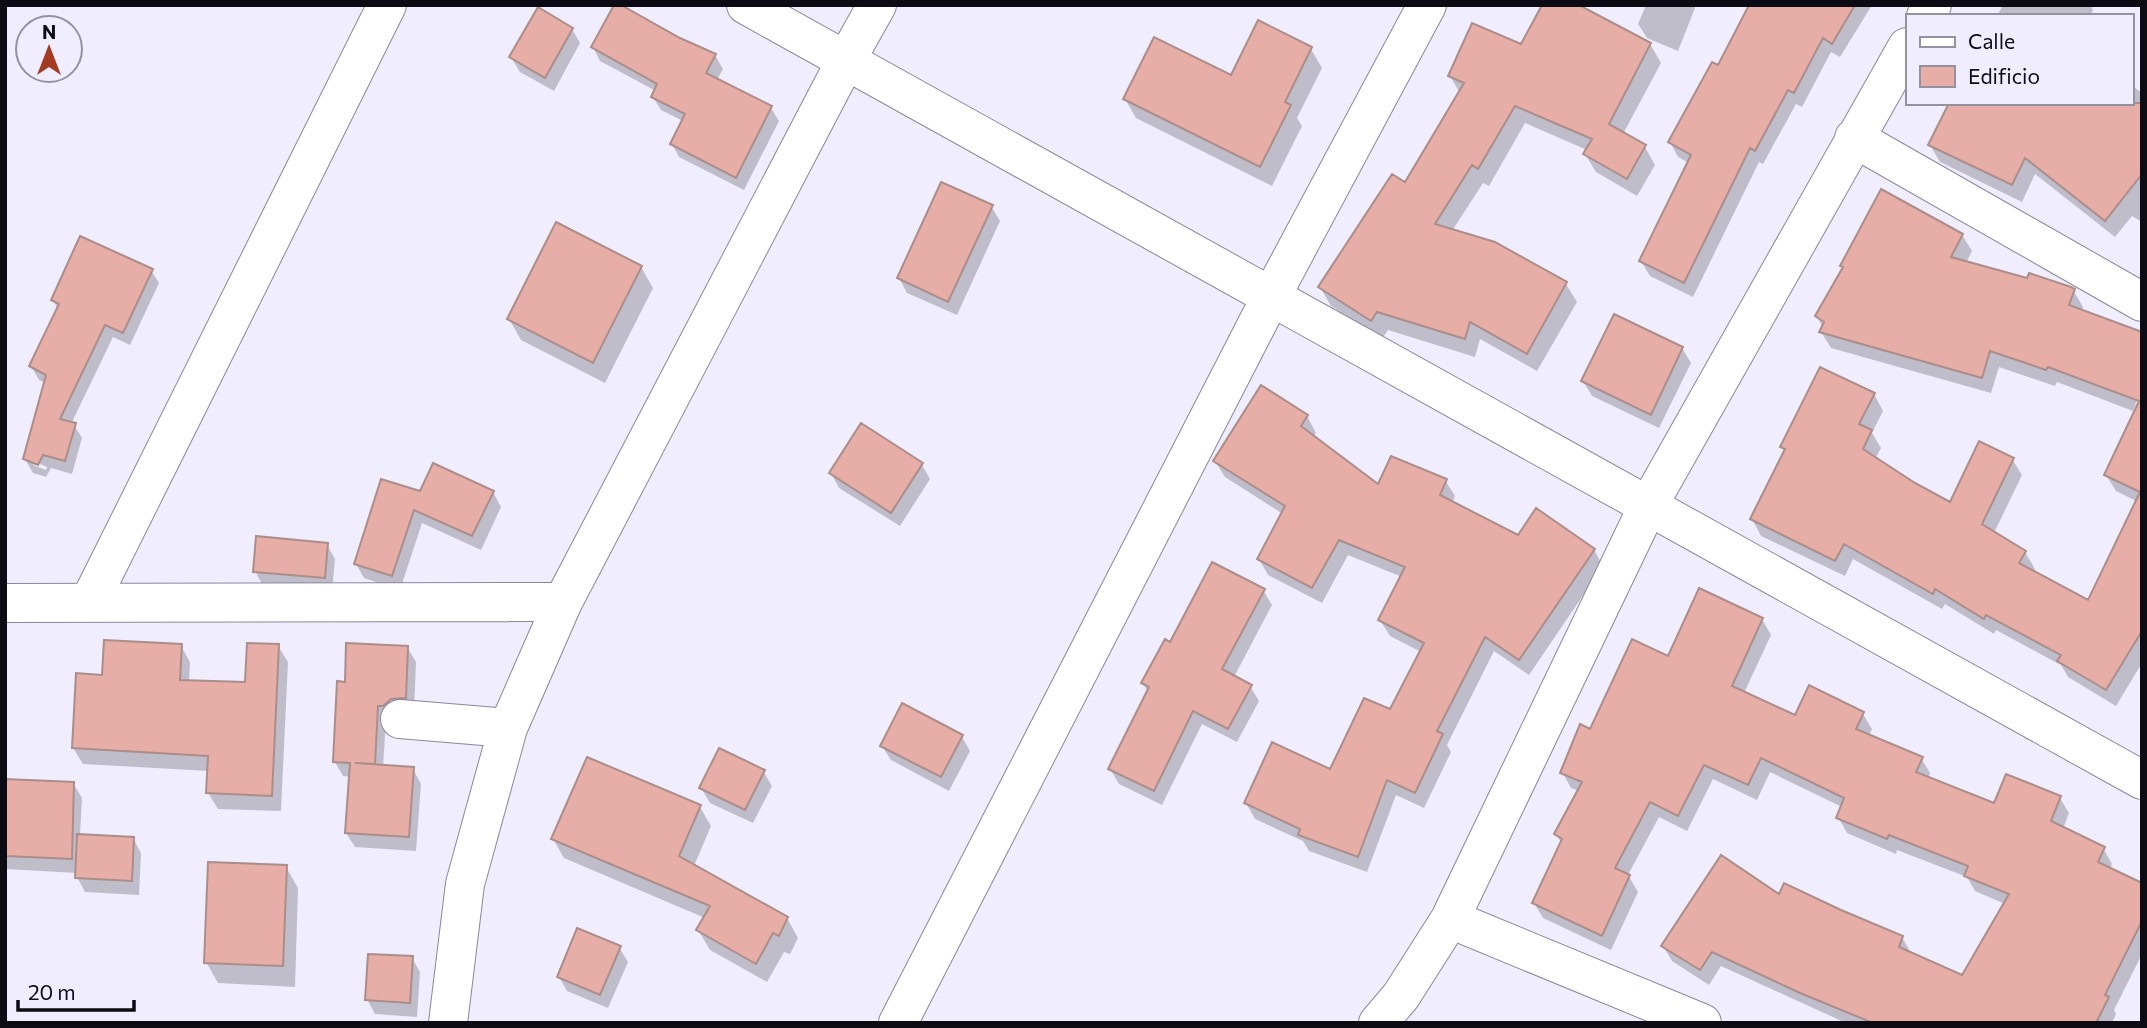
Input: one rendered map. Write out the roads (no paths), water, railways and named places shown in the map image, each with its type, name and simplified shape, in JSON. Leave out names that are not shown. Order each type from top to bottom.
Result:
[{"type":"street","points":[[89,603],[387,5]]},
{"type":"street","points":[[746,5],[2142,780]]},
{"type":"street","points":[[448,1023],[465,884],[508,728],[563,602],[877,5]]},
{"type":"street","points":[[898,1023],[1272,295],[1427,5]]},
{"type":"street","points":[[1378,1023],[1401,996],[1450,919],[1648,506],[1906,49]]},
{"type":"street","points":[[1854,138],[2142,302]]},
{"type":"street","points":[[5,603],[563,602]]},
{"type":"street","points":[[400,719],[508,728]]},
{"type":"street","points":[[1450,919],[1679,1018]]}]
